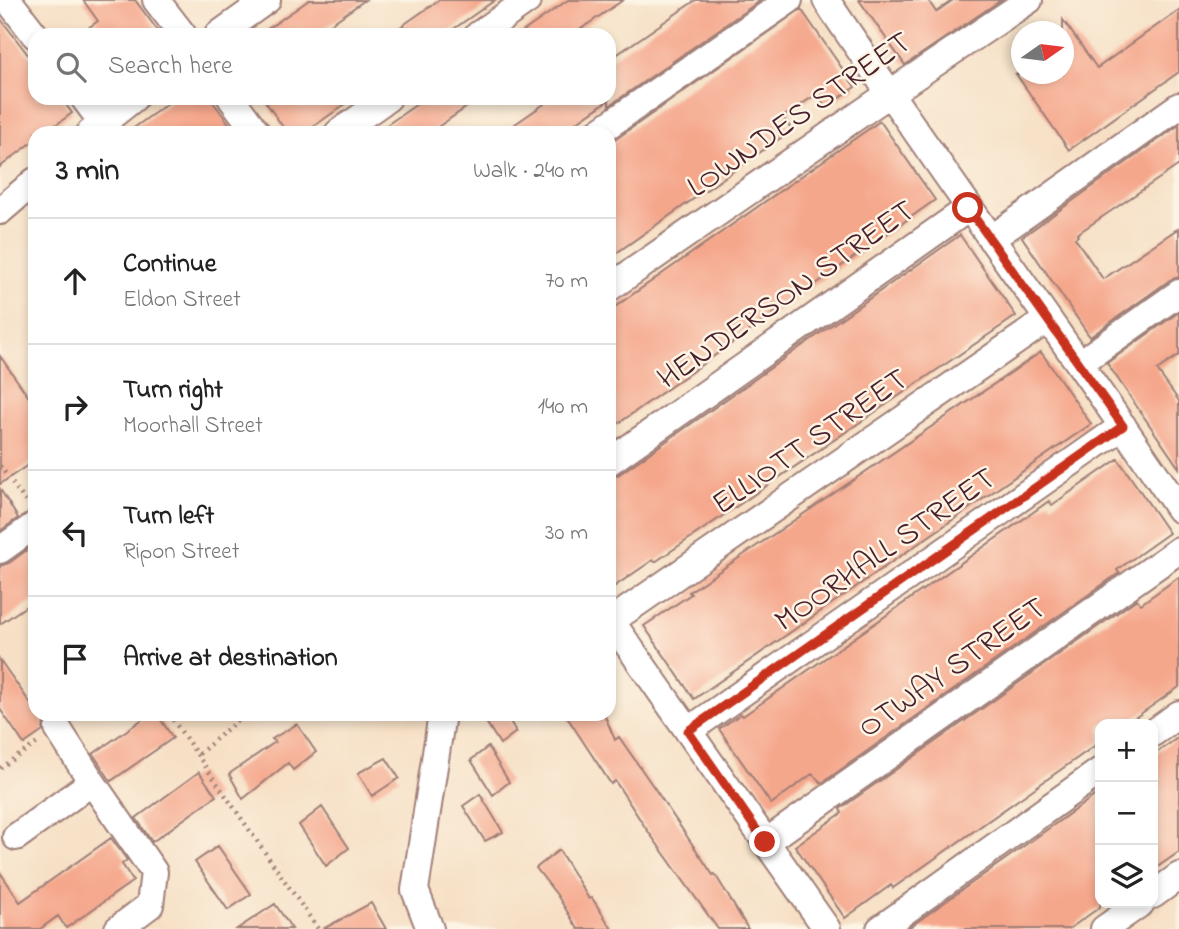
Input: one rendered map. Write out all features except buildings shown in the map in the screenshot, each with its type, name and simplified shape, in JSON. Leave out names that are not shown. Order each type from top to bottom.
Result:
[{"type":"street","points":[[8,0],[30,28]]},
{"type":"street","points":[[156,0],[178,28]]},
{"type":"street","points":[[228,28],[267,0]]},
{"type":"street","points":[[488,28],[528,0]]},
{"type":"street","points":[[607,126],[789,0]]},
{"type":"street","points":[[826,0],[1179,509]]},
{"type":"street","name":"LOWNDES STREET","points":[[616,283],[1029,0]]},
{"type":"street","points":[[88,105],[99,126]]},
{"type":"street","points":[[104,126],[127,105]]},
{"type":"street","points":[[236,105],[252,126]]},
{"type":"street","points":[[348,126],[378,105]]},
{"type":"street","points":[[991,239],[1179,106]]},
{"type":"street","points":[[0,211],[28,187]]},
{"type":"street","name":"HENDERSON STREET","points":[[616,457],[968,208]]},
{"type":"street","points":[[1080,363],[1179,293]]},
{"type":"street","name":"ELLIOTT STREET","points":[[616,616],[1048,319]]},
{"type":"street","name":"MOORHALL STREET","points":[[688,731],[1123,426]]},
{"type":"street","points":[[0,550],[28,519]]},
{"type":"street","name":"OTWAY STREET","points":[[765,842],[1179,550]]},
{"type":"street","points":[[616,629],[827,929]]},
{"type":"street","points":[[1158,729],[1179,714]]},
{"type":"street","points":[[430,929],[415,890],[441,721]]},
{"type":"street","points":[[58,729],[154,872],[150,905],[118,929]]},
{"type":"street","points":[[880,929],[1095,775]]},
{"type":"street","points":[[16,837],[92,782]]},
{"type":"street","points":[[1158,892],[1179,877]]},
{"type":"street","points":[[1104,929],[1134,908]]},
{"type":"path","points":[[0,466],[28,509]]},
{"type":"path","points":[[174,721],[318,929]]},
{"type":"path","points":[[198,754],[236,721]]},
{"type":"route","points":[[765,842],[688,731],[1123,426],[968,208]]}]
